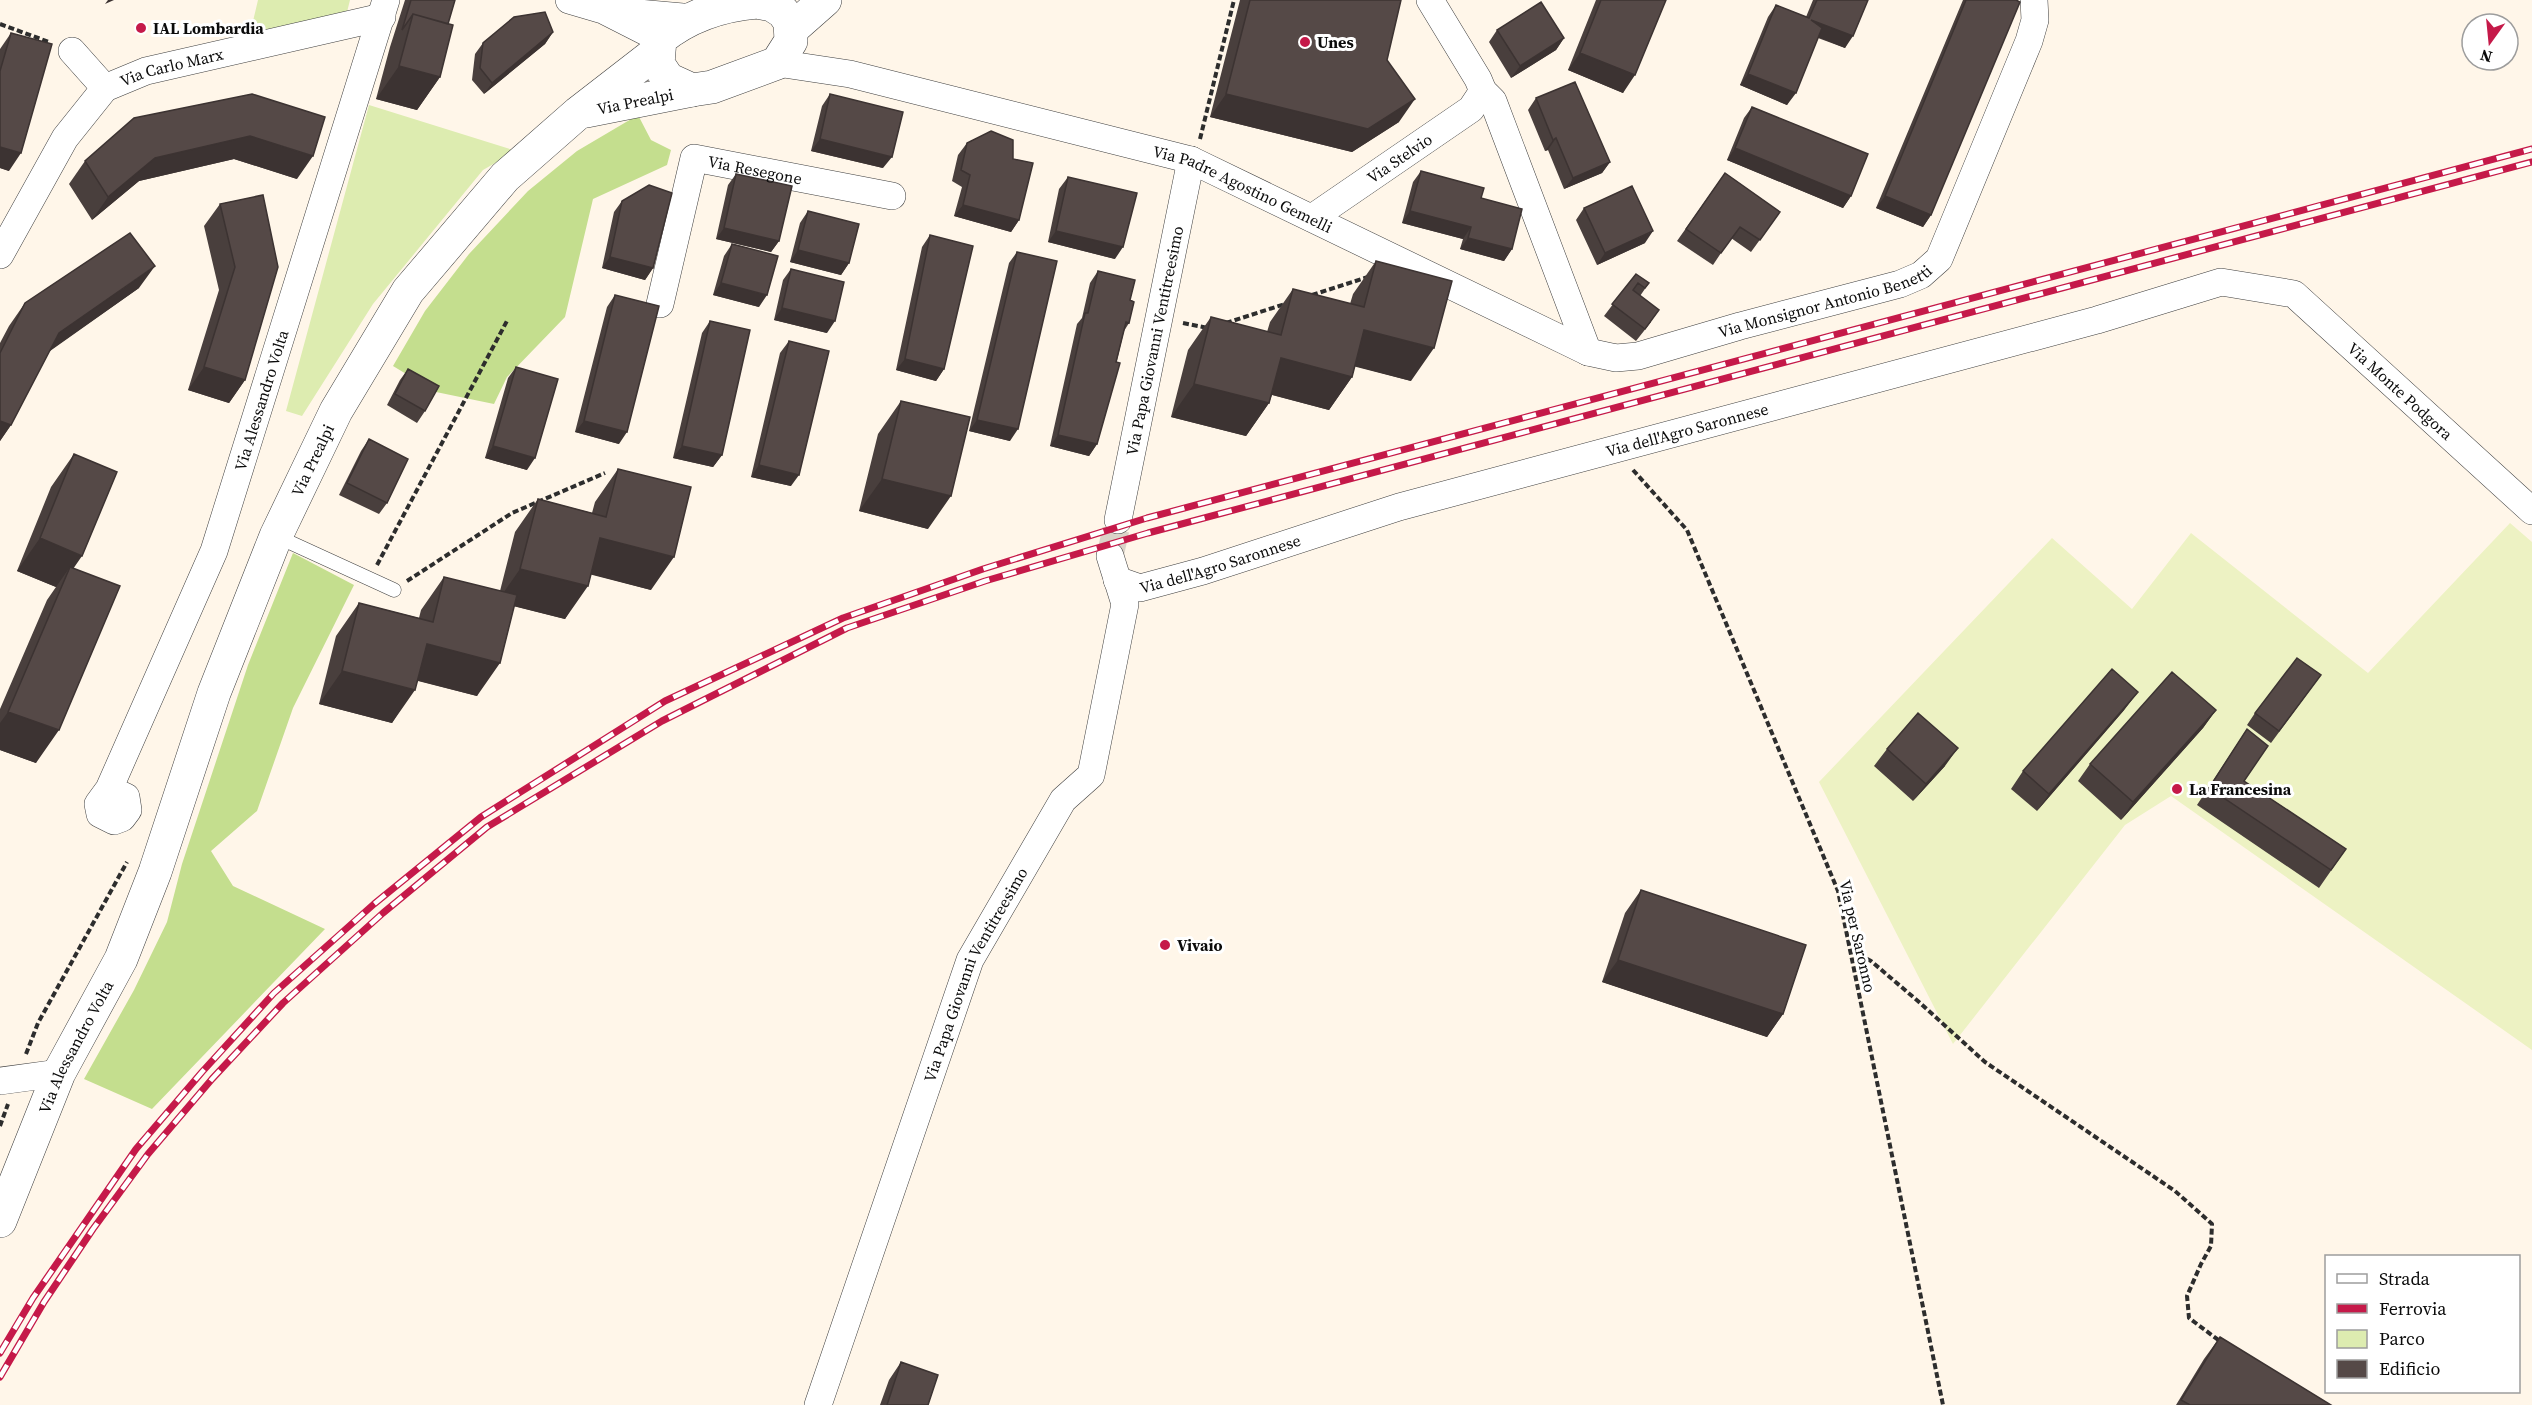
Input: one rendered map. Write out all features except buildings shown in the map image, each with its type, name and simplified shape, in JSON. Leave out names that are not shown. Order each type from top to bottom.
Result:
[{"type":"street","points":[[569,0],[603,10],[694,18]]},
{"type":"street","points":[[786,45],[825,0]]},
{"type":"street","points":[[1430,0],[1483,91],[1493,101],[1588,352]]},
{"type":"street","name":"Via Monsignor Antonio Benetti","points":[[1616,358],[1638,356],[1740,326],[1900,284],[1921,275],[1939,260],[2029,41],[2035,20],[2034,0]]},
{"type":"street","points":[[759,1],[783,12],[790,21],[786,45]]},
{"type":"street","name":"Via Prealpi","points":[[143,863],[276,536],[336,411],[408,291],[505,177],[659,45],[677,25],[735,4],[759,1]]},
{"type":"street","name":"Via Carlo Marx","points":[[0,255],[65,138],[105,88],[146,71],[384,9]]},
{"type":"street","name":"Via Alessandro Volta","points":[[109,789],[214,551],[384,9]]},
{"type":"street","points":[[603,10],[659,45],[658,64],[668,79],[692,90]]},
{"type":"street","name":"Via Padre Agostino Gemelli","points":[[786,45],[850,74],[1193,161],[1588,352],[1616,358]]},
{"type":"street","name":"Via Prealpi","points":[[578,113],[712,87],[786,45]]},
{"type":"street","name":"Via Carlo Marx","points":[[72,51],[105,88]]},
{"type":"street","name":"Via Stelvio","points":[[1312,218],[1471,109],[1483,91]]},
{"type":"street","name":"Via Resegone","points":[[660,304],[694,158],[892,196]]},
{"type":"street","name":"Via Papa Giovanni Ventitreesimo","points":[[1118,520],[1193,161]]},
{"type":"street","name":"Via dell'Agro Saronnese","points":[[1114,568],[1140,588],[1203,571],[1399,507],[2097,320],[2221,282],[2261,289]]},
{"type":"street","name":"Via Monte Podgora","points":[[2261,289],[2294,294],[2532,511]]},
{"type":"street","name":"Via Papa Giovanni Ventitreesimo","points":[[818,1405],[970,960],[1063,800],[1092,775],[1125,604],[1114,568]]},
{"type":"street","name":"Via Alessandro Volta","points":[[0,1221],[59,1073],[121,959],[143,863]]},
{"type":"street","points":[[8,1080],[59,1073]]},
{"type":"lane","points":[[276,536],[394,590]]},
{"type":"path","points":[[1193,161],[1234,0]]},
{"type":"path","points":[[0,24],[22,31]]},
{"type":"path","points":[[1302,299],[1370,276],[1382,252]]},
{"type":"path","points":[[1222,325],[1291,302]]},
{"type":"path","points":[[1159,318],[1211,328]]},
{"type":"path","points":[[370,579],[508,319]]},
{"type":"path","name":"Via per Saronno","points":[[1614,449],[1687,530],[1839,891],[1943,1405]]},
{"type":"path","points":[[394,590],[512,513],[605,473]]},
{"type":"path","points":[[0,1126],[8,1080],[38,1023],[143,863]]},
{"type":"path","points":[[1851,950],[1870,961],[1985,1062],[2175,1191],[2212,1224],[2211,1246],[2200,1264],[2187,1296],[2189,1318],[2225,1345]]},
{"type":"green space","points":[[258,0],[350,0],[346,16],[249,38]]},
{"type":"green space","points":[[369,105],[516,151],[483,170],[373,304],[302,416],[286,411]]},
{"type":"green space","points":[[638,115],[651,140],[671,150],[667,165],[593,199],[565,317],[507,377],[494,404],[436,392],[393,366],[425,311],[469,254],[528,191],[577,151]]},
{"type":"green space","name":"La Francesina","points":[[2510,523],[2532,542],[2532,1050],[2171,796],[2125,825],[1953,1044],[1819,782],[2052,538],[2132,609],[2191,533],[2368,673]]},
{"type":"green space","points":[[293,553],[354,585],[293,708],[257,811],[211,851],[233,886],[325,929],[152,1109],[84,1079],[134,990],[167,922],[182,864],[248,665]]},
{"type":"tunnel","points":[[1110,556],[1118,520]]},
{"type":"railway","points":[[0,1353],[33,1298],[136,1149],[274,993],[374,904],[481,817],[665,701],[843,618],[983,569],[1147,518],[2532,149]]},
{"type":"railway","points":[[0,1377],[44,1302],[93,1229],[148,1154],[212,1079],[283,1003],[383,913],[487,827],[662,721],[847,628],[985,581],[1148,533],[2532,162]]},
{"type":"place","name":"IAL Lombardia","points":[[141,28]]},
{"type":"place","name":"Unes","points":[[1305,42]]},
{"type":"place","name":"La Francesina","points":[[2177,789]]},
{"type":"place","name":"Vivaio","points":[[1165,945]]}]
